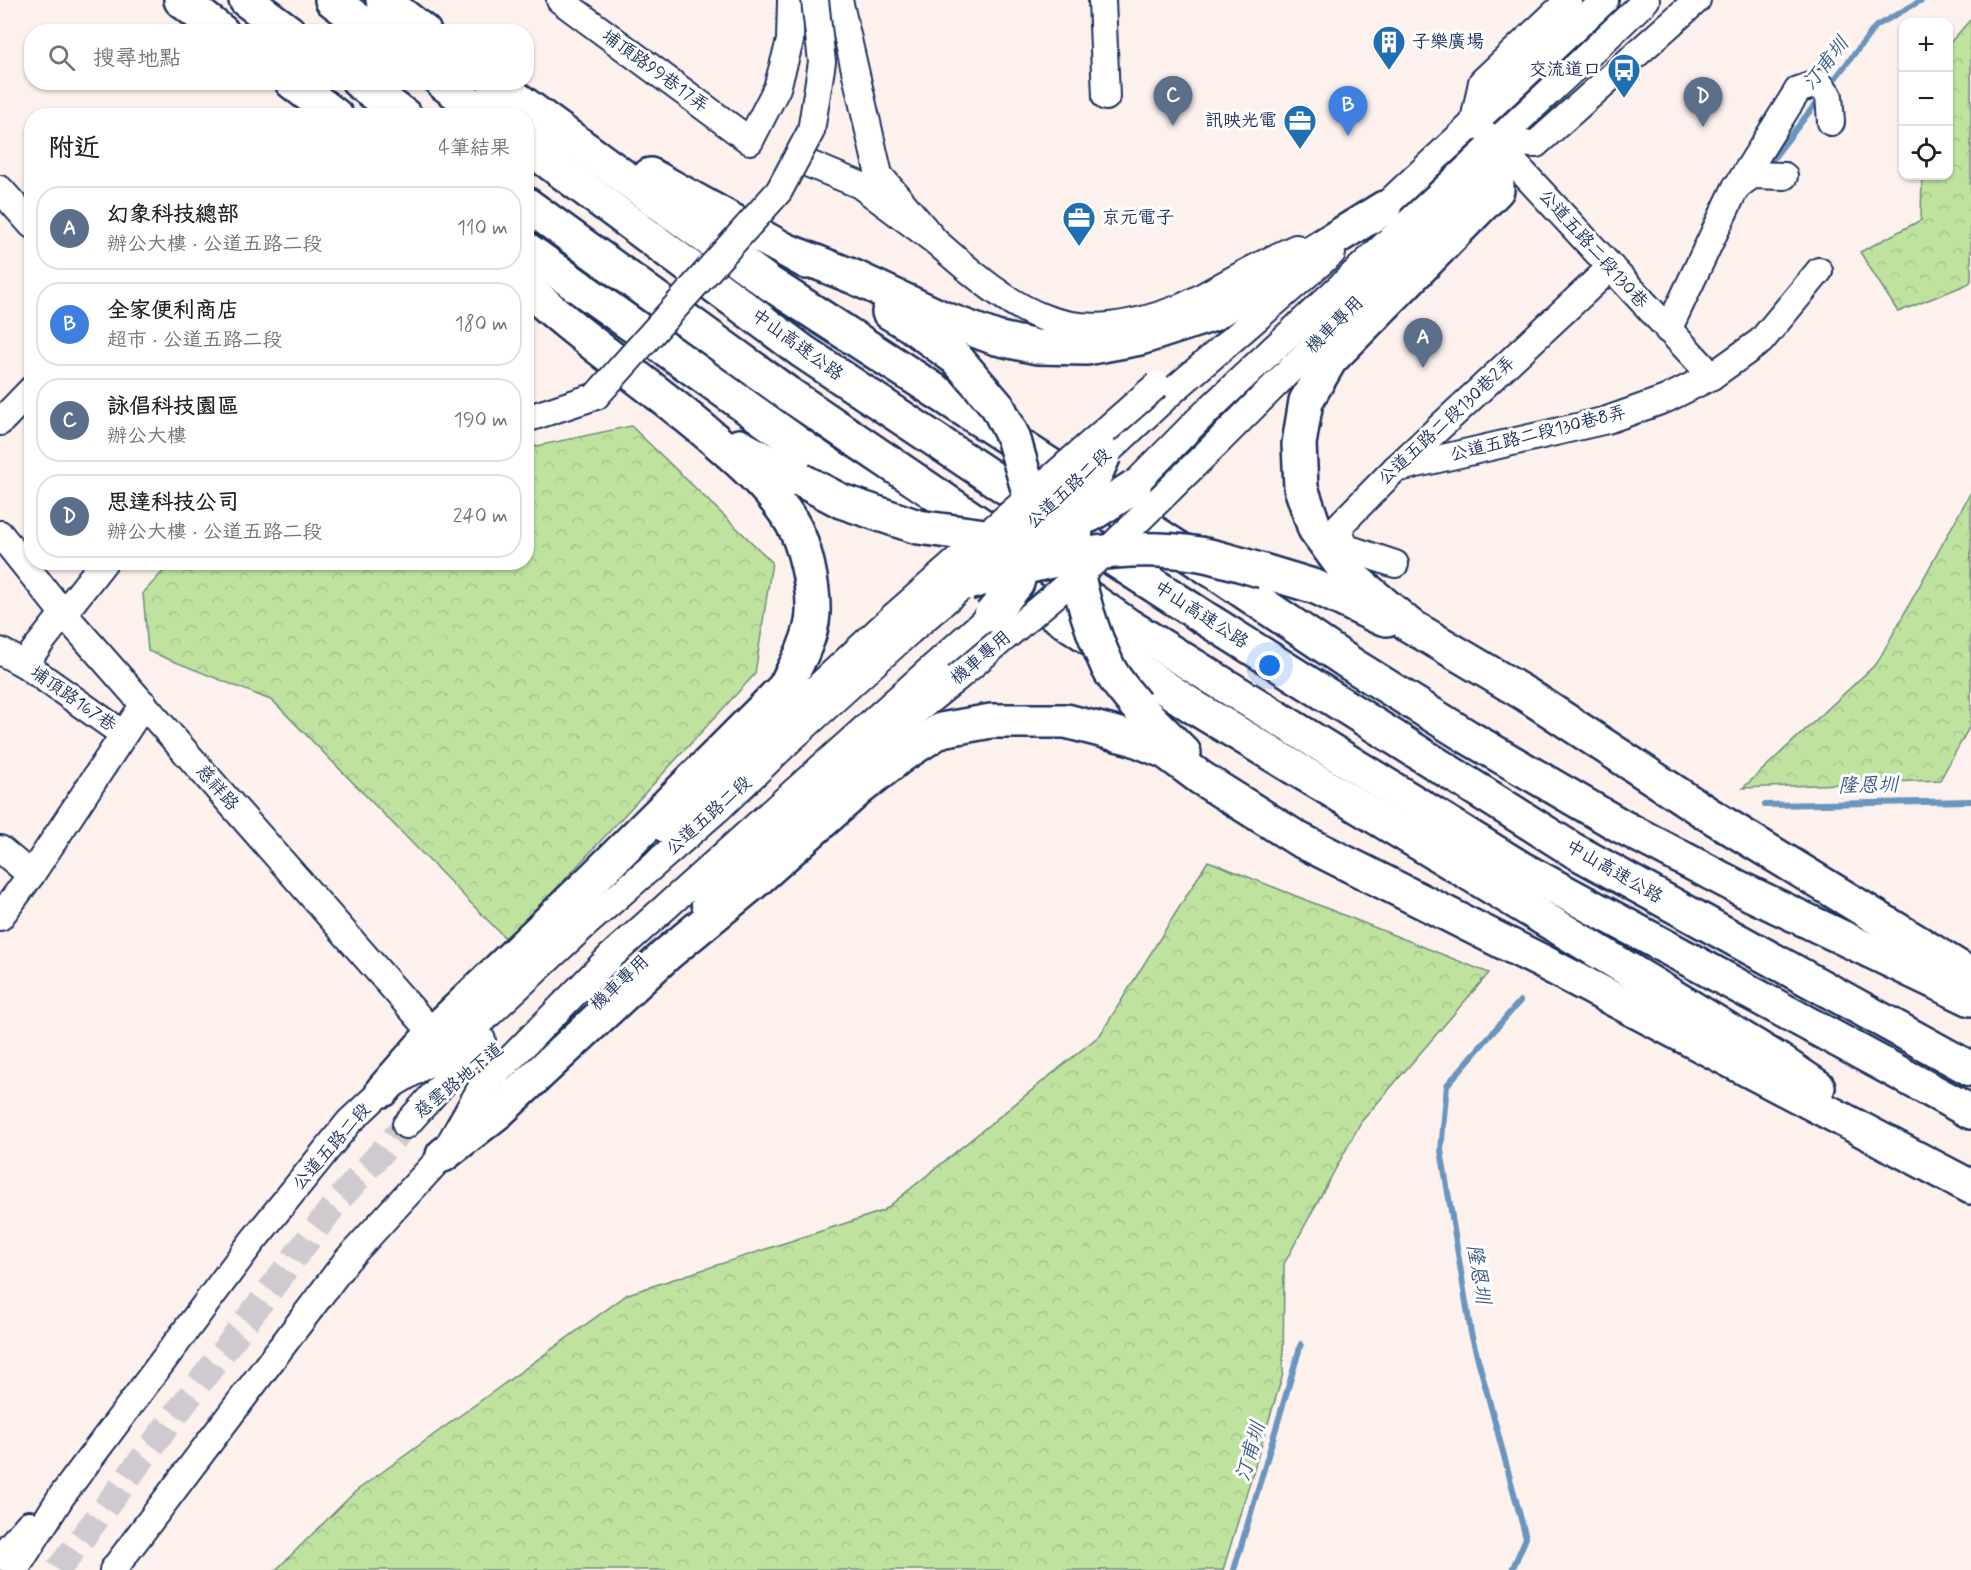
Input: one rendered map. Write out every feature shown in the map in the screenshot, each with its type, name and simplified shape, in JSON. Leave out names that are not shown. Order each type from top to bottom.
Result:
[{"type":"highway","points":[[181,0],[212,24]]},
{"type":"highway","points":[[246,0],[278,24]]},
{"type":"highway","points":[[332,0],[364,24]]},
{"type":"highway","points":[[383,0],[414,24]]},
{"type":"highway","points":[[302,90],[326,108]]},
{"type":"highway","points":[[370,90],[394,108]]},
{"type":"highway","points":[[453,90],[476,108]]},
{"type":"highway","points":[[505,90],[530,108]]},
{"type":"highway","points":[[515,90],[619,158],[788,251],[909,324],[957,359],[998,406],[1013,437],[1049,542],[1090,622],[1109,669],[1135,704],[1185,754],[1298,839]]},
{"type":"highway","points":[[534,111],[769,283],[1218,573],[1352,664],[1468,737],[1621,826],[1730,882],[1971,999]]},
{"type":"highway","points":[[1485,132],[1497,190],[1330,360],[1306,401],[1299,444],[1301,488],[1315,530],[1348,574],[1409,625],[1527,695],[1708,814],[1971,975]]},
{"type":"highway","name":"中山高速公路","points":[[534,151],[802,351],[1203,617],[1574,850],[1971,1069]]},
{"type":"highway","points":[[788,251],[854,277],[942,318],[996,338],[1037,347],[1086,348],[1140,338],[1211,315],[1384,208]]},
{"type":"highway","points":[[534,210],[787,393],[1129,626],[1522,868],[1971,1112]]},
{"type":"highway","points":[[534,255],[808,451],[1194,707],[1778,1060],[1962,1183]]},
{"type":"highway","points":[[383,1090],[784,688],[802,655],[813,614],[810,568],[792,522],[751,471],[693,421],[555,314],[534,294]]},
{"type":"highway","points":[[693,421],[841,501],[918,527],[1049,542],[1154,549],[1201,555],[1263,570],[1316,587],[1376,616],[1409,625]]},
{"type":"highway","points":[[992,615],[1049,542],[1104,455]]},
{"type":"highway","points":[[968,583],[1049,542],[1134,487]]},
{"type":"highway","points":[[443,1155],[498,1112],[667,954],[753,883],[860,788],[902,755],[941,730],[991,721],[1066,722],[1132,738],[1166,752],[1201,778],[1298,839],[1541,961],[1962,1183]]},
{"type":"street","name":"埔頂路99巷17弄","points":[[560,0],[750,141],[777,88],[790,41],[790,0]]},
{"type":"street","points":[[534,416],[597,396],[779,191],[811,131],[822,62],[815,0]]},
{"type":"street","points":[[839,0],[879,175],[935,241]]},
{"type":"street","points":[[1102,0],[1106,97]]},
{"type":"street","points":[[1485,132],[1482,82],[1569,0]]},
{"type":"street","points":[[1134,487],[1198,420],[1313,310],[1485,132],[1605,0]]},
{"type":"street","points":[[796,159],[860,185],[935,241],[984,284],[1043,319],[1072,327],[1115,327],[1178,309],[1261,264],[1384,208],[1485,132],[1646,0]]},
{"type":"street","points":[[1485,132],[1536,144],[1697,0]]},
{"type":"street","points":[[1668,330],[1736,187],[1798,90],[1824,90],[1831,122]]},
{"type":"street","name":"公道五路二段130巷","points":[[1485,132],[1712,376]]},
{"type":"street","name":"機車專用","points":[[436,1036],[902,623],[1049,542],[1220,440],[1484,177],[1485,132]]},
{"type":"street","points":[[1736,187],[1752,175],[1784,176]]},
{"type":"street","points":[[0,189],[24,216]]},
{"type":"street","name":"機車專用","points":[[443,1155],[491,1103],[883,738],[949,669],[1049,542],[1163,390],[1210,338],[1384,208]]},
{"type":"street","name":"公道五路二段130巷2弄","points":[[1395,564],[1344,547],[1339,526],[1395,469],[1611,267]]},
{"type":"street","name":"公道五路二段130巷8弄","points":[[1395,469],[1607,420],[1666,399],[1712,376],[1761,341],[1819,271]]},
{"type":"street","name":"公道五路二段","points":[[1049,542],[1104,455],[1163,390]]},
{"type":"street","points":[[0,422],[24,397]]},
{"type":"street","name":"慈祥路","points":[[0,534],[24,564]]},
{"type":"street","name":"慈祥路","points":[[29,570],[63,613],[436,1036]]},
{"type":"street","name":"埔頂路167巷","points":[[24,664],[98,570]]},
{"type":"street","name":"公道五路二段","points":[[15,1570],[61,1497],[252,1242],[349,1122],[383,1090],[449,1051],[586,924],[718,809],[791,739],[902,623],[968,583]]},
{"type":"street","points":[[118,1565],[346,1260],[443,1155],[480,1090],[610,957],[949,669],[992,615]]},
{"type":"street","name":"埔頂路167巷","points":[[0,651],[24,664],[123,734]]},
{"type":"street","points":[[0,917],[31,875],[144,704]]},
{"type":"street","points":[[0,849],[31,875]]},
{"type":"street","name":"慈雲路地下道","points":[[586,924],[405,1125],[610,957]]},
{"type":"street","points":[[0,1557],[35,1517],[61,1497]]},
{"type":"green space","points":[[1971,19],[1971,281],[1898,312],[1860,252],[1921,220],[1922,180],[1953,180],[1953,39]]},
{"type":"green space","points":[[631,426],[772,562],[755,674],[508,941],[273,701],[148,651],[143,593],[164,570],[534,570],[534,447]]},
{"type":"green space","points":[[1971,492],[1971,724],[1940,780],[1743,788],[1877,663]]},
{"type":"green space","points":[[1208,861],[1489,973],[1361,1122],[1284,1264],[1283,1374],[1223,1570],[276,1570],[356,1491],[628,1294],[883,1211],[1100,1035]]},
{"type":"waterway","name":"汀甫圳","points":[[1830,85],[1876,26],[1922,0]]},
{"type":"waterway","name":"汀甫圳","points":[[1769,164],[1820,98]]},
{"type":"waterway","name":"隆恩圳","points":[[1765,805],[1971,801]]},
{"type":"waterway","name":"隆恩圳","points":[[1512,1570],[1526,1538],[1471,1333],[1441,1150],[1447,1085],[1520,1001]]},
{"type":"waterway","name":"汀甫圳","points":[[1234,1570],[1301,1344]]},
{"type":"tunnel","points":[[58,1570],[335,1204],[406,1125]]},
{"type":"place","name":"子樂廣場","points":[[1389,71]]},
{"type":"place","name":"交流道口","points":[[1624,99]]},
{"type":"place","name":"詠倡科技園區","points":[[1173,126]]},
{"type":"place","name":"思達科技公司","points":[[1703,127]]},
{"type":"place","name":"全家便利商店","points":[[1348,136]]},
{"type":"place","name":"訊映光電","points":[[1300,150]]},
{"type":"place","name":"京元電子","points":[[1079,247]]},
{"type":"place","name":"幻象科技總部","points":[[1423,368]]}]
